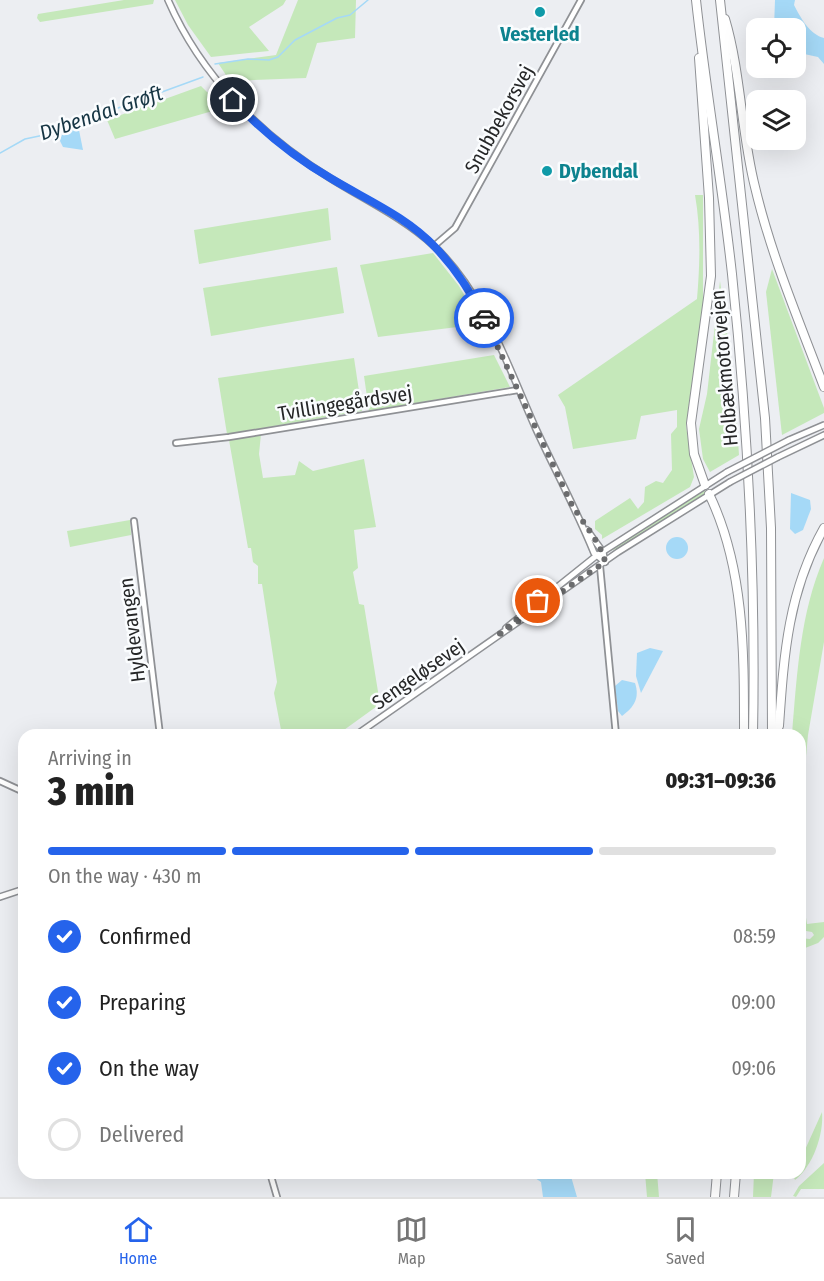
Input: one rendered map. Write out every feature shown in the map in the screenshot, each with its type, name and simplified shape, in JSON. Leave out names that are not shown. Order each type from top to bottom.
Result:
[{"type":"highway","name":"Holbækmotorvejen","points":[[696,0],[732,272],[746,420],[752,531],[753,729]]},
{"type":"highway","name":"Holbækmotorvejen","points":[[720,2],[765,418],[771,528],[773,729]]},
{"type":"highway","points":[[720,2],[732,41],[745,143],[763,220],[824,387]]},
{"type":"highway","points":[[698,23],[699,78],[710,198],[711,276],[691,423],[694,454],[705,485]]},
{"type":"highway","points":[[710,494],[726,535],[738,595],[743,655],[744,729]]},
{"type":"highway","points":[[777,729],[786,638],[794,596],[810,552],[824,528]]},
{"type":"highway","points":[[715,1197],[716,1179]]},
{"type":"highway","points":[[734,1197],[736,1179]]},
{"type":"street","points":[[168,0],[201,58],[250,118],[303,160],[396,216],[434,246],[474,297],[596,556],[602,564]]},
{"type":"street","name":"Snubbekorsvej","points":[[434,246],[455,228],[581,0]]},
{"type":"street","name":"Tvillingegårdsvej","points":[[176,442],[229,437],[518,390]]},
{"type":"street","name":"Sengeløsevej","points":[[496,637],[596,556],[705,485],[789,440],[824,425]]},
{"type":"street","name":"Sengeløsevej","points":[[365,729],[602,564],[710,494],[824,435]]},
{"type":"street","points":[[705,485],[710,494]]},
{"type":"street","name":"Hyldevangen","points":[[134,521],[159,729]]},
{"type":"street","points":[[583,525],[603,552],[602,564],[616,729]]},
{"type":"street","points":[[0,781],[18,789]]},
{"type":"street","points":[[0,897],[18,891]]},
{"type":"street","points":[[272,1179],[277,1197]]},
{"type":"green space","points":[[124,0],[154,0],[153,4],[40,22],[37,18],[38,14]]},
{"type":"green space","points":[[175,0],[286,0],[283,5],[249,27],[269,51],[211,57],[188,25]]},
{"type":"green space","points":[[298,0],[356,0],[355,38],[317,43],[306,78],[230,81],[218,63],[276,55]]},
{"type":"green space","points":[[201,86],[223,108],[115,139],[107,120]]},
{"type":"green space","points":[[695,195],[703,195],[703,304],[686,426],[694,477],[690,487],[602,539],[602,535],[595,529],[595,521],[630,498],[638,509],[644,502],[645,487],[656,481],[663,483],[672,470],[671,434],[677,427],[677,410],[641,416],[636,439],[573,449],[565,407],[558,395],[697,299],[699,247]]},
{"type":"green space","points":[[328,208],[331,240],[199,264],[194,230]]},
{"type":"green space","points":[[433,253],[459,286],[481,324],[378,337],[360,265]]},
{"type":"green space","points":[[337,267],[344,313],[211,336],[203,288]]},
{"type":"green space","points":[[772,269],[824,408],[824,413],[782,435],[766,292]]},
{"type":"green space","points":[[720,281],[734,383],[739,455],[710,472],[703,459],[699,429],[707,394]]},
{"type":"green space","points":[[494,355],[510,387],[369,411],[364,376]]},
{"type":"green space","points":[[354,358],[362,411],[227,434],[218,378]]},
{"type":"green space","points":[[261,434],[259,454],[263,478],[295,475],[299,461],[313,471],[364,459],[376,527],[354,530],[358,568],[353,572],[359,604],[364,605],[380,704],[345,729],[281,729],[274,693],[277,682],[262,584],[258,584],[258,566],[253,562],[251,548],[248,548],[229,440]]},
{"type":"green space","points":[[703,489],[707,492],[621,548],[609,551]]},
{"type":"green space","points":[[130,520],[131,535],[70,547],[67,531]]},
{"type":"green space","points":[[824,558],[824,642],[806,756],[806,729],[793,729],[801,645],[816,579]]},
{"type":"green space","points":[[806,918],[807,924],[824,922],[824,937],[818,943],[806,948],[806,939],[810,939],[814,935],[806,931]]},
{"type":"green space","points":[[822,1112],[819,1139],[806,1168],[806,1148]]},
{"type":"green space","points":[[824,1163],[824,1189],[801,1189],[796,1197],[793,1196],[799,1186]]},
{"type":"green space","points":[[646,1179],[658,1179],[659,1197],[647,1197]]},
{"type":"green space","points":[[754,1179],[773,1179],[771,1197],[753,1197]]},
{"type":"water","points":[[775,0],[795,0],[794,5],[801,18],[774,18]]},
{"type":"water","points":[[806,25],[814,33],[824,38],[824,64],[818,57],[806,54]]},
{"type":"water","points":[[70,130],[79,130],[83,150],[63,147],[60,141],[62,134]]},
{"type":"water","points":[[791,493],[810,500],[811,509],[803,530],[795,534],[790,529]]},
{"type":"water","points":[[677,537],[685,540],[688,548],[685,556],[677,559],[669,556],[666,548],[669,540]]},
{"type":"water","points":[[650,648],[663,651],[641,693],[636,676],[637,653]]},
{"type":"water","points":[[622,680],[635,683],[637,693],[633,706],[622,716],[618,711],[615,686]]},
{"type":"water","points":[[536,1179],[572,1179],[577,1197],[543,1197],[541,1182]]},
{"type":"waterway","name":"Dybendal Grøft","points":[[215,64],[248,59],[269,60],[278,57],[295,40],[337,18],[350,15],[368,0]]},
{"type":"waterway","name":"Dybendal Grøft","points":[[0,153],[25,139],[44,135],[203,77]]},
{"type":"way so far","points":[[484,318],[571,503],[583,525],[603,552],[605,562],[496,637],[538,601]]},
{"type":"place","name":"Vesterled","points":[[540,12]]},
{"type":"place","name":"Dybendal","points":[[547,171]]},
{"type":"route","points":[[233,100],[285,148],[416,230],[434,246],[459,275],[474,297],[484,318]]}]
